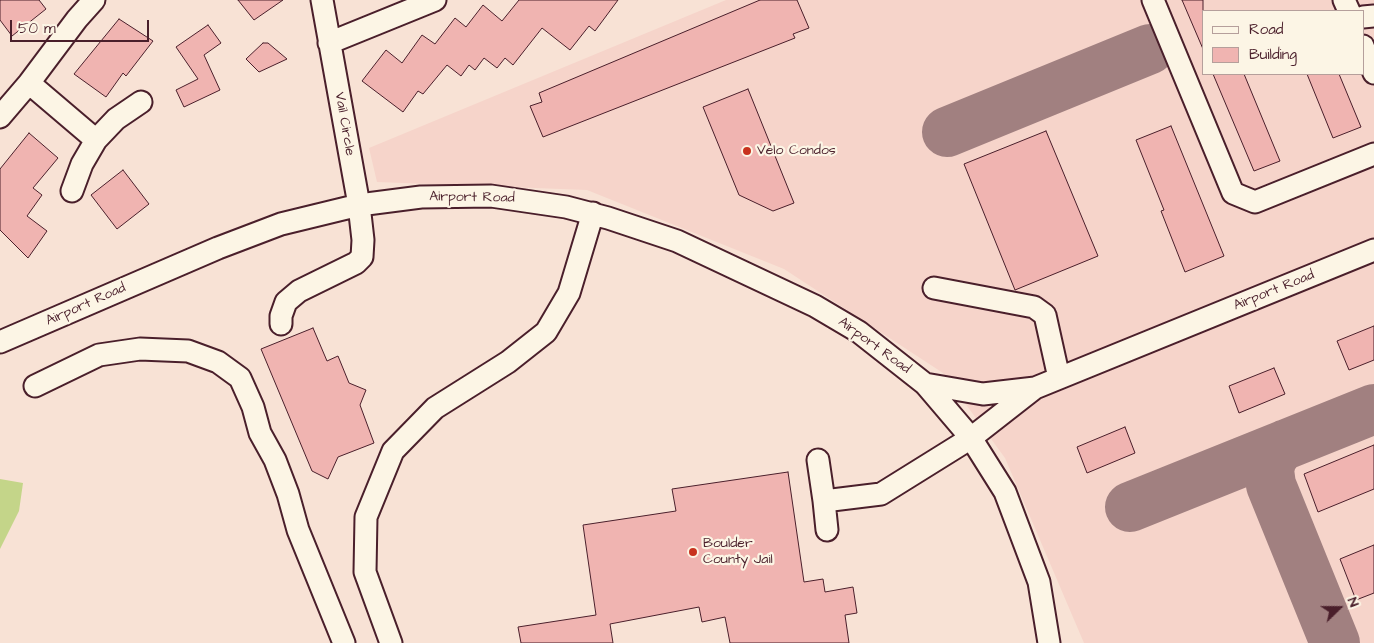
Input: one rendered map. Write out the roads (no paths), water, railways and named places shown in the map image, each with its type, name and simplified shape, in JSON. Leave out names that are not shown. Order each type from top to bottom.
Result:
[{"type":"street","name":"Vail Circle","points":[[281,324],[281,316],[286,302],[299,291],[356,263],[362,257],[363,240],[359,205],[322,0]]},
{"type":"street","points":[[329,43],[434,0]]},
{"type":"street","points":[[1154,0],[1233,193],[1256,202],[1374,154]]},
{"type":"street","points":[[0,117],[29,83],[77,19],[87,2]]},
{"type":"street","points":[[1364,48],[1374,73]]},
{"type":"street","points":[[29,83],[96,140]]},
{"type":"street","points":[[72,191],[82,164],[96,140],[116,119],[141,102]]},
{"type":"street","name":"Airport Road","points":[[0,342],[218,248],[281,224],[359,205],[421,197],[491,196],[531,201],[593,213],[677,241],[815,306],[859,332],[925,384],[972,438],[1035,388],[1374,250]]},
{"type":"street","points":[[391,643],[365,572],[366,516],[393,451],[435,408],[508,362],[546,332],[569,293],[593,213]]},
{"type":"street","points":[[934,288],[1028,306],[1045,315],[1059,378]]},
{"type":"street","points":[[35,386],[99,355],[140,349],[188,351],[218,362],[240,378],[254,407],[260,433],[285,485],[298,530],[344,643]]},
{"type":"street","name":"Airport Road","points":[[925,384],[982,394],[1035,388]]},
{"type":"street","points":[[824,501],[881,494],[972,438],[1004,492],[1040,582],[1049,643]]},
{"type":"street","points":[[818,460],[827,530]]},
{"type":"place","name":"Velo Condos","points":[[747,151]]},
{"type":"place","name":"Boulder County Jail","points":[[693,552]]}]
